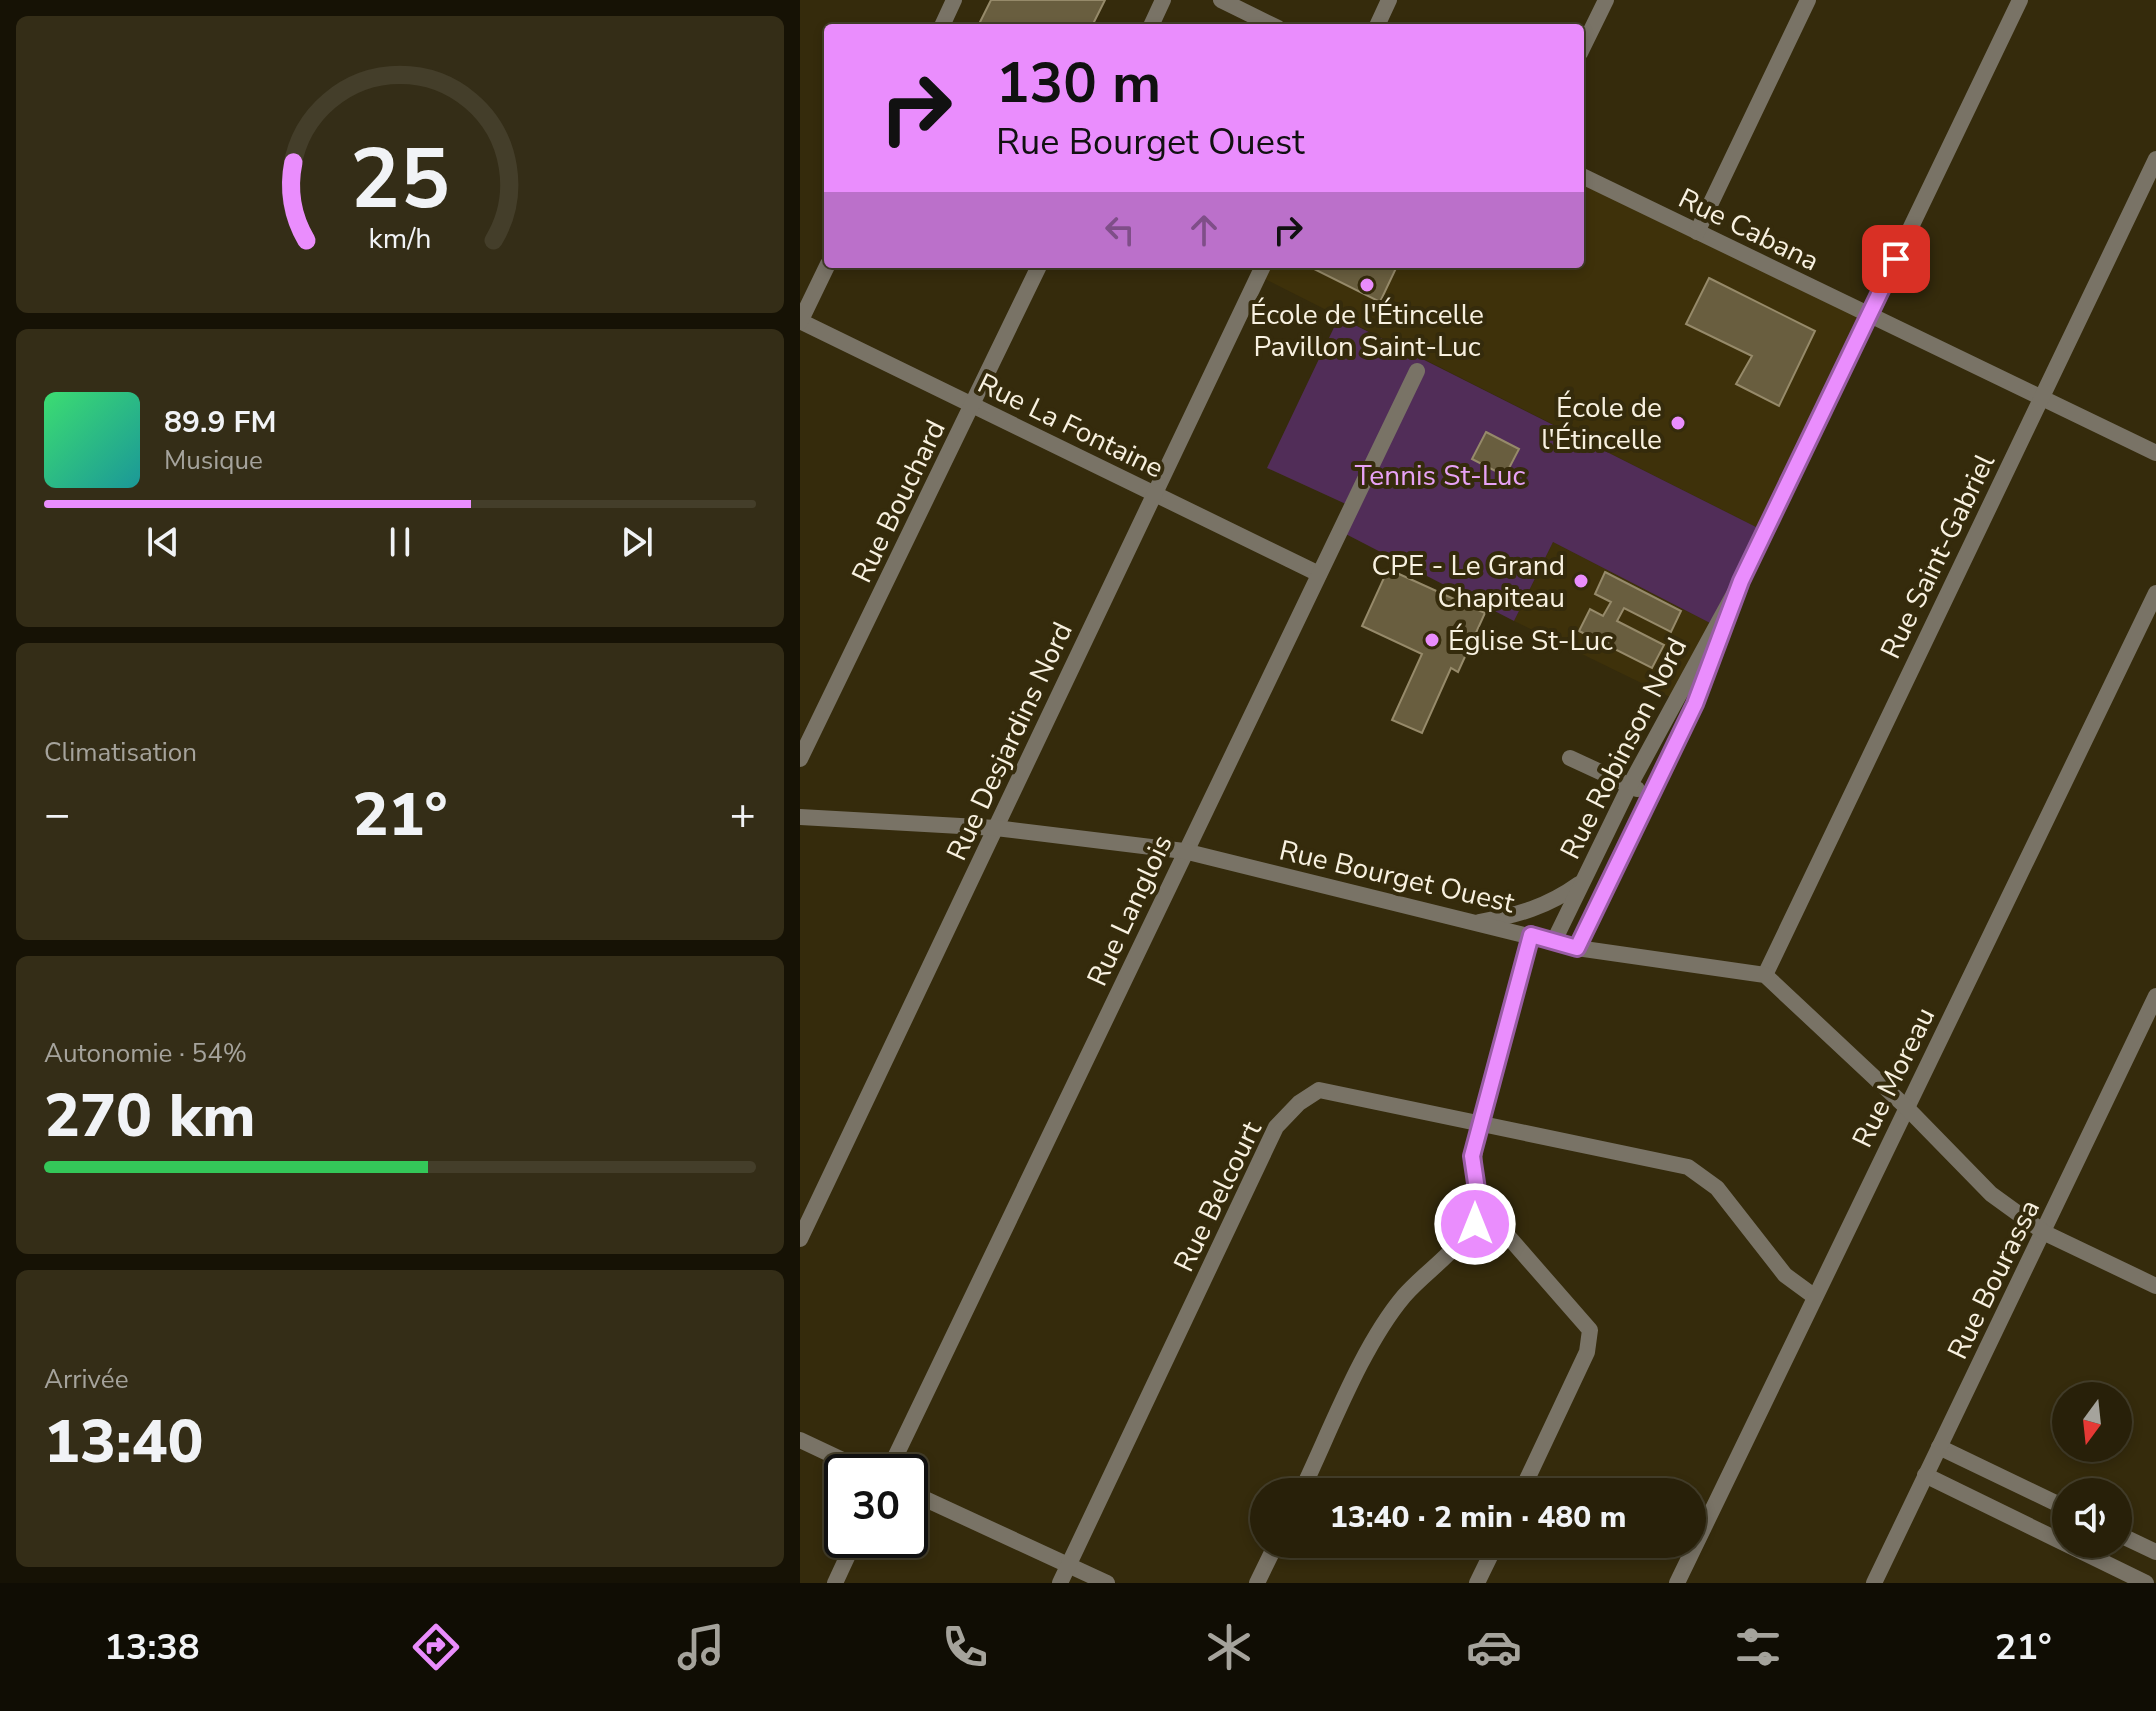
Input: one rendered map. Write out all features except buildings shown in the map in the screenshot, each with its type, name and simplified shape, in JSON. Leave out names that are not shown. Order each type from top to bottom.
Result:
[{"type":"street","points":[[943,24],[954,0]]},
{"type":"street","points":[[1152,24],[1163,0]]},
{"type":"street","points":[[1221,0],[1270,24]]},
{"type":"street","points":[[1378,24],[1389,0]]},
{"type":"street","points":[[1584,45],[1606,0]]},
{"type":"street","points":[[1697,232],[1808,0]]},
{"type":"street","name":"Rue Robinson Nord","points":[[1554,941],[1630,785],[1741,581],[2020,0]]},
{"type":"street","name":"Rue Saint-Gabriel","points":[[1765,975],[2156,159]]},
{"type":"street","name":"Rue Cabana","points":[[1584,177],[2156,453]]},
{"type":"street","points":[[800,322],[826,268]]},
{"type":"street","name":"Rue Bouchard","points":[[800,759],[1038,268]]},
{"type":"street","name":"Rue Desjardins Nord","points":[[800,1239],[1262,268]]},
{"type":"street","name":"Rue La Fontaine","points":[[800,322],[1319,574]]},
{"type":"street","name":"Rue Langlois","points":[[897,1454],[1417,371]]},
{"type":"street","name":"Rue Robinson Nord","points":[[1577,948],[1695,704],[1741,581]]},
{"type":"street","name":"Rue Moreau","points":[[1677,1583],[2156,593]]},
{"type":"street","points":[[1570,758],[1650,795]]},
{"type":"street","name":"Rue Bourget Ouest","points":[[800,817],[996,828],[1184,851],[1577,948],[1765,975]]},
{"type":"street","points":[[1479,922],[1525,914],[1554,902],[1583,880]]},
{"type":"street","points":[[1308,1478],[1381,1327],[1404,1297],[1456,1248],[1475,1224],[1479,1203],[1472,1156],[1531,935]]},
{"type":"street","points":[[1765,975],[1907,1108],[1991,1194],[2045,1233],[2156,1286]]},
{"type":"street","name":"Rue Bourassa","points":[[1874,1583],[2045,1233],[2156,996]]},
{"type":"street","name":"Rue Belcourt","points":[[1060,1583],[1276,1127],[1299,1103],[1319,1090],[1688,1167],[1717,1188],[1776,1265],[1815,1297]]},
{"type":"street","points":[[1479,1203],[1590,1330],[1587,1352],[1528,1478]]},
{"type":"street","points":[[800,1440],[830,1454]]},
{"type":"street","points":[[1939,1447],[2052,1501]]},
{"type":"street","points":[[1925,1475],[2146,1583]]},
{"type":"street","points":[[928,1500],[1107,1583]]},
{"type":"street","points":[[2132,1541],[2156,1552]]},
{"type":"street","points":[[835,1583],[847,1558]]},
{"type":"street","points":[[1257,1583],[1269,1558]]},
{"type":"street","points":[[1477,1583],[1489,1558]]},
{"type":"shaded area","name":"École de l'Étincelle","points":[[1584,177],[1861,312],[1758,528],[1259,276],[1262,268],[1584,268]]},
{"type":"shaded area","name":"CPE - Le Grand Chapiteau","points":[[1553,542],[1712,624],[1670,697],[1514,621]]},
{"type":"green space","name":"Tennis St-Luc","points":[[1339,317],[1758,528],[1712,624],[1553,542],[1514,621],[1338,530],[1348,505],[1267,468]]},
{"type":"place","name":"École de l'Étincelle Pavillon Saint-Luc","points":[[1367,285]]},
{"type":"place","name":"École de l'Étincelle","points":[[1678,423]]},
{"type":"place","name":"CPE - Le Grand Chapiteau","points":[[1581,581]]},
{"type":"place","name":"Église St-Luc","points":[[1432,640]]},
{"type":"route","points":[[1475,1224],[1479,1203],[1472,1156],[1531,935],[1577,948],[1695,704],[1741,581],[1896,259]]}]
